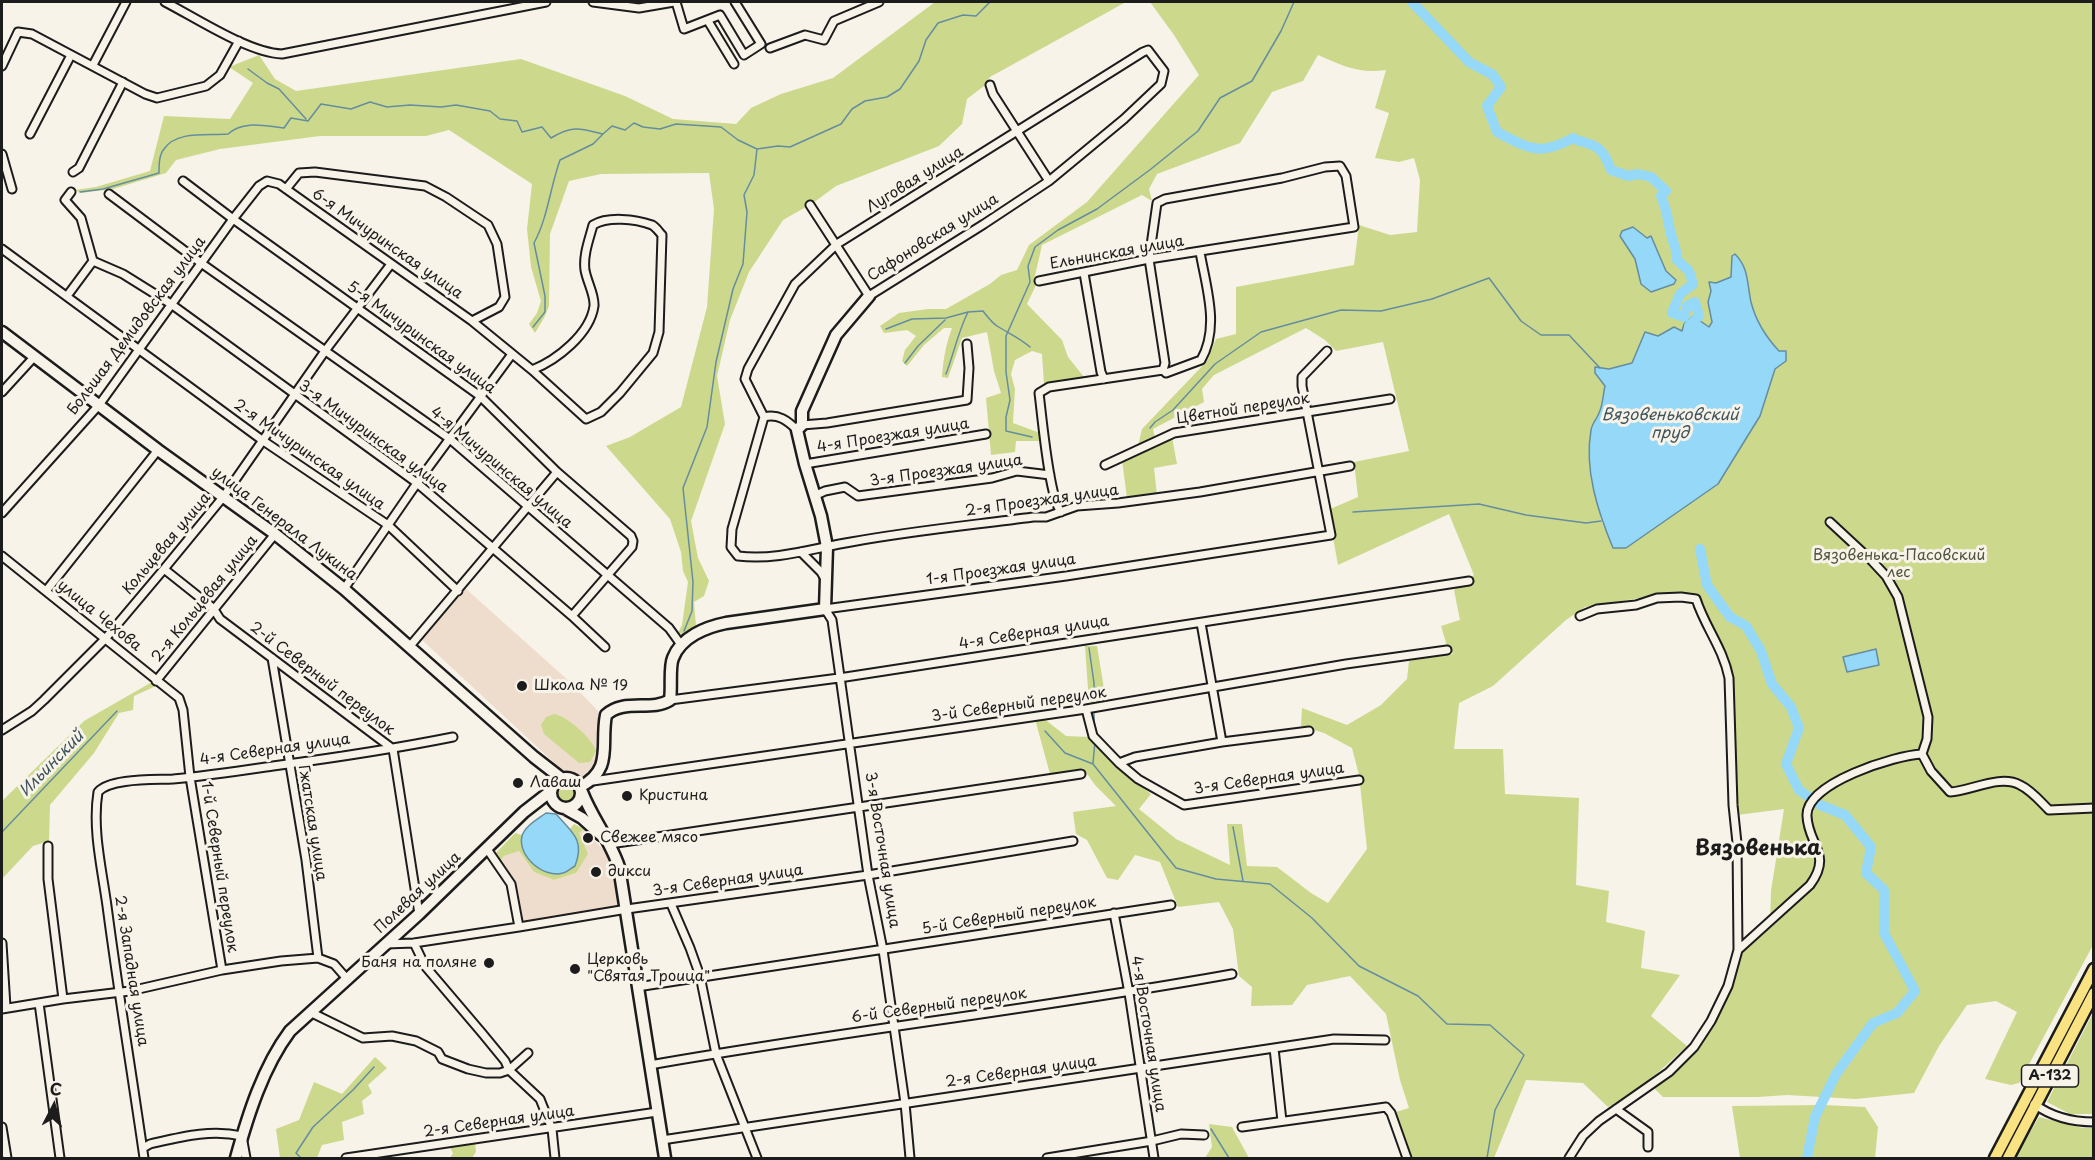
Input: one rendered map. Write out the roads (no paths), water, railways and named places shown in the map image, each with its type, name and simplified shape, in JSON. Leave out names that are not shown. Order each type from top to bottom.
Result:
[{"type":"main road","name":"Сафоновская улица","points":[[827,547],[804,464],[800,428],[802,411],[836,335],[869,296]]},
{"type":"main road","name":"улица Генерала Лукина","points":[[2,332],[158,450],[275,534],[344,588],[534,757],[561,778]]},
{"type":"main road","name":"3-я Восточная улица","points":[[825,609],[827,547]]},
{"type":"main road","name":"1-я Проезжая улица","points":[[682,646],[710,626],[825,609]]},
{"type":"main road","points":[[670,700],[673,658],[682,646]]},
{"type":"main road","name":"4-я Северная улица","points":[[593,781],[604,756],[606,716],[613,710],[624,706],[658,704],[670,700]]},
{"type":"main road","name":"улица Генерала Лукина","points":[[534,757],[546,772],[551,789]]},
{"type":"main road","points":[[610,844],[582,818],[559,807],[554,802],[551,789],[561,778],[576,781],[610,844],[619,867],[665,1158]]},
{"type":"main road","points":[[566,809],[579,802],[581,790],[593,781]]},
{"type":"main road","name":"Полевая улица","points":[[236,1158],[242,1136],[280,1044],[290,1031],[348,980],[551,789]]},
{"type":"main road","points":[[535,804],[554,802]]},
{"type":"main road","name":"А-132","points":[[1995,1158],[2094,969]]},
{"type":"main road","name":"А-132","points":[[2008,1158],[2094,993]]},
{"type":"street","points":[[93,66],[126,2]]},
{"type":"street","points":[[165,2],[239,41],[263,51],[282,54],[546,2]]},
{"type":"street","points":[[593,2],[639,8],[675,2],[684,29],[720,15],[744,55],[761,44],[735,2]]},
{"type":"street","points":[[770,48],[805,35],[824,40],[834,21],[879,2]]},
{"type":"street","points":[[708,21],[734,64]]},
{"type":"street","points":[[2,66],[18,32],[32,34],[157,98],[206,86],[220,75],[239,41]]},
{"type":"street","name":"Сафоновская улица","points":[[869,296],[1049,181],[1131,112],[1161,84],[1164,71],[1148,50]]},
{"type":"street","name":"Луговая улица","points":[[764,417],[745,379],[748,369],[795,284],[837,244],[1148,50]]},
{"type":"street","points":[[30,134],[71,55]]},
{"type":"street","points":[[73,172],[79,168],[123,81]]},
{"type":"street","points":[[990,85],[993,94],[1049,181]]},
{"type":"street","points":[[2,154],[12,189]]},
{"type":"street","name":"Ельнинская улица","points":[[1039,281],[1354,226],[1346,176],[1340,166],[1325,167],[1282,178],[1165,199],[1157,203],[1149,260]]},
{"type":"street","name":"6-я Мичуринская улица","points":[[286,189],[299,173],[315,172],[425,186],[488,225],[497,244],[505,297],[499,307],[472,321]]},
{"type":"street","name":"5-я Мичуринская улица","points":[[183,181],[232,219],[480,396],[557,472],[631,536],[632,547],[608,576]]},
{"type":"street","name":"6-я Мичуринская улица","points":[[267,181],[279,183],[472,321],[532,370],[586,419],[601,412],[620,393],[653,352],[660,332],[662,235],[654,226],[625,220],[600,220],[593,225],[585,256],[585,271],[594,304],[590,322],[563,352],[532,370]]},
{"type":"street","name":"Большая Демидовская улица","points":[[2,513],[99,405],[232,219],[267,181]]},
{"type":"street","points":[[67,296],[93,261],[81,218],[65,200],[71,192]]},
{"type":"street","name":"4-я Мичуринская улица","points":[[109,194],[450,439],[669,628],[682,646]]},
{"type":"street","points":[[810,205],[869,296]]},
{"type":"street","name":"2-я Мичуринская улица","points":[[2,249],[262,440],[388,525],[458,591]]},
{"type":"street","name":"Ельнинская улица","points":[[1050,475],[1039,393],[1049,387],[1163,370],[1166,373],[1201,360],[1207,350],[1211,330],[1200,252]]},
{"type":"street","points":[[1149,260],[1165,363],[1163,370]]},
{"type":"street","name":"3-я Мичуринская улица","points":[[93,261],[123,274],[171,304],[294,396],[417,483],[605,647]]},
{"type":"street","name":"Кольцевая улица","points":[[2,730],[32,711],[44,700],[105,639],[164,569],[224,496],[325,351],[391,264]]},
{"type":"street","points":[[1084,273],[1104,379]]},
{"type":"street","points":[[764,417],[772,415],[800,428],[968,400],[967,344]]},
{"type":"street","points":[[1317,471],[1302,377],[1327,351]]},
{"type":"street","points":[[344,588],[417,483],[512,354]]},
{"type":"street","points":[[2,392],[35,356]]},
{"type":"street","name":"Цветной переулок","points":[[1106,465],[1174,433],[1390,399]]},
{"type":"street","name":"2-я Проезжая улица","points":[[764,417],[732,529],[731,548],[738,556],[755,558],[1033,517],[1046,517],[1077,506],[1197,492],[1350,466]]},
{"type":"street","name":"4-я Проезжая улица","points":[[804,464],[986,434]]},
{"type":"street","points":[[46,591],[158,450]]},
{"type":"street","name":"3-я Проезжая улица","points":[[814,496],[825,490],[845,488],[858,496],[893,493],[992,478],[1017,471],[1050,475]]},
{"type":"street","name":"1-я Проезжая улица","points":[[825,609],[1069,576],[1330,535],[1317,471]]},
{"type":"street","points":[[410,646],[557,472]]},
{"type":"street","points":[[1050,475],[1057,506],[1062,512]]},
{"type":"street","points":[[1830,522],[1886,576],[1898,597],[1928,717],[1927,739],[1922,754],[1931,771],[1950,792],[2000,782],[2013,782],[2021,785],[2049,810],[2094,808]]},
{"type":"street","name":"2-я Кольцевая улица","points":[[156,681],[275,534]]},
{"type":"street","points":[[801,552],[821,572],[825,580]]},
{"type":"street","name":"улица Чехова","points":[[2,556],[179,698]]},
{"type":"street","name":"2-й Северный переулок","points":[[164,569],[213,608],[220,620],[393,749],[419,914]]},
{"type":"street","points":[[572,616],[608,576]]},
{"type":"street","name":"4-я Северная улица","points":[[670,700],[839,678],[1469,581]]},
{"type":"street","points":[[1569,1158],[1583,1136],[1616,1109],[1670,1072],[1694,1047],[1711,1021],[1728,986],[1738,950],[1737,843],[1729,678],[1725,660],[1701,615],[1696,599],[1657,598],[1636,606],[1597,609],[1580,616]]},
{"type":"street","name":"3-я Восточная улица","points":[[825,609],[832,620],[868,874],[883,950],[905,1102],[910,1158]]},
{"type":"street","points":[[1201,623],[1222,742]]},
{"type":"street","name":"3-й Северный переулок","points":[[593,781],[1086,709],[1346,664],[1447,650]]},
{"type":"street","name":"Гжатская улица","points":[[272,658],[306,860],[318,958]]},
{"type":"street","name":"1-й Северный переулок","points":[[179,698],[183,710],[190,777],[222,970]]},
{"type":"street","points":[[1086,709],[1094,736],[1119,763],[1136,757],[1222,742],[1309,731]]},
{"type":"street","name":"4-я Северная улица","points":[[101,789],[114,783],[190,777],[289,764],[393,749],[453,737]]},
{"type":"street","points":[[1738,950],[1810,885],[1818,874],[1820,862],[1818,848],[1807,817],[1810,804],[1816,795],[1821,790],[1851,775],[1881,763],[1908,755],[1922,754]]},
{"type":"street","name":"3-я Северная улица","points":[[1119,763],[1138,779],[1184,805],[1359,780]]},
{"type":"street","points":[[610,844],[1081,774]]},
{"type":"street","name":"2-я Западная улица","points":[[101,789],[98,792],[96,803],[97,831],[118,992],[127,1033],[144,1158]]},
{"type":"street","name":"3-я Северная улица","points":[[386,944],[414,943],[1073,841]]},
{"type":"street","points":[[48,846],[48,879],[63,999]]},
{"type":"street","points":[[487,849],[511,884],[519,927]]},
{"type":"street","points":[[670,904],[700,976],[716,1054],[757,1158]]},
{"type":"street","name":"5-й Северный переулок","points":[[637,987],[1171,905]]},
{"type":"street","name":"4-я Восточная улица","points":[[1114,913],[1129,993],[1154,1158]]},
{"type":"street","points":[[2,943],[4,1008],[118,992],[222,970],[280,961],[318,958],[334,964],[348,980]]},
{"type":"street","points":[[414,943],[425,966],[499,1054],[509,1070],[540,1099],[552,1129],[555,1158]]},
{"type":"street","name":"6-й Северный переулок","points":[[650,1065],[893,1026],[1129,993],[1232,974]]},
{"type":"street","points":[[39,1003],[60,1158]]},
{"type":"street","points":[[310,1012],[363,1038],[392,1036],[416,1041],[438,1052],[442,1059],[486,1073],[500,1073],[509,1070],[528,1053]]},
{"type":"street","name":"2-я Северная улица","points":[[662,1140],[1274,1047],[1334,1039],[1385,1040]]},
{"type":"street","points":[[1274,1047],[1282,1121]]},
{"type":"street","points":[[2026,1098],[2045,1112],[2071,1121],[2094,1122]]},
{"type":"street","points":[[1242,1127],[1386,1107],[1391,1113],[1407,1158]]},
{"type":"street","points":[[1616,1109],[1648,1132],[1648,1147]]},
{"type":"street","name":"2-я Северная улица","points":[[346,1158],[657,1112]]},
{"type":"street","points":[[2,1127],[7,1158]]},
{"type":"street","points":[[143,1148],[150,1144],[200,1133],[242,1136],[246,1158]]},
{"type":"street","points":[[1047,1158],[1181,1134],[1204,1135]]},
{"type":"water","points":[[1633,227],[1647,238],[1651,236],[1666,271],[1676,280],[1674,284],[1651,292],[1641,284],[1635,259],[1620,236],[1622,231]]},
{"type":"water","name":"Вязовеньковский пруд","points":[[1735,254],[1740,259],[1747,276],[1751,302],[1759,323],[1779,351],[1786,351],[1786,361],[1775,369],[1760,416],[1718,484],[1626,548],[1613,548],[1602,520],[1589,460],[1592,425],[1600,410],[1605,386],[1595,373],[1595,367],[1609,369],[1632,363],[1645,332],[1658,336],[1674,327],[1682,331],[1684,324],[1693,316],[1709,327],[1712,322],[1708,302],[1711,291],[1709,282],[1716,283],[1731,277],[1732,256]]},
{"type":"water","points":[[1876,649],[1879,665],[1847,672],[1843,657]]},
{"type":"water","points":[[546,813],[556,814],[576,837],[578,843],[579,850],[575,866],[563,873],[548,873],[540,869],[528,858],[522,844],[522,836],[526,829]]},
{"type":"waterway","points":[[80,192],[103,189],[159,173],[162,151],[170,143],[185,136],[228,134],[247,125],[284,128],[291,118],[308,121],[321,104],[351,109],[370,102],[387,107],[456,105],[490,111],[500,119],[517,121],[522,132],[542,127],[551,138],[571,129],[603,134],[612,126],[625,130],[634,123],[643,127],[660,129],[676,124],[721,127],[738,140],[757,149],[790,147],[841,124],[852,109],[865,101],[887,97],[900,89],[919,61],[926,40],[938,23],[963,15],[976,16],[990,2]]},
{"type":"waterway","points":[[1032,437],[1006,431],[1010,400],[1006,372],[1006,336],[1030,282],[1028,266],[1035,247],[1058,230],[1097,209],[1151,169],[1198,131],[1220,98],[1252,81],[1281,31],[1294,2]]},
{"type":"waterway","name":"Вязовенька","points":[[1412,2],[1469,62],[1493,75],[1501,87],[1487,106],[1497,132],[1526,146],[1542,149],[1573,138],[1599,149],[1611,170],[1628,176],[1638,174],[1651,177],[1666,191],[1661,196],[1677,260],[1689,271],[1693,284],[1680,294],[1672,313],[1684,317],[1687,306],[1695,302],[1699,316],[1689,326],[1690,328]]},
{"type":"waterway","points":[[248,69],[279,89],[306,119]]},
{"type":"waterway","points":[[533,327],[545,312],[545,296],[534,243],[543,223],[560,160],[593,144],[603,134]]},
{"type":"waterway","points":[[684,631],[692,611],[693,582],[683,488],[707,427],[716,362],[733,289],[743,264],[747,212],[744,195],[754,175],[757,149]]},
{"type":"waterway","points":[[1150,428],[1173,410],[1215,364],[1261,332],[1341,310],[1381,311],[1432,299],[1489,278],[1521,321],[1541,335],[1569,335],[1600,368]]},
{"type":"waterway","points":[[946,374],[968,312],[983,311],[995,324],[1030,347]]},
{"type":"waterway","points":[[886,329],[912,319],[946,318],[968,312]]},
{"type":"waterway","points":[[905,363],[918,346],[945,320]]},
{"type":"waterway","points":[[1353,512],[1479,504],[1526,515],[1586,523],[1601,521]]},
{"type":"waterway","name":"Вязовенька","points":[[1700,549],[1707,585],[1730,617],[1746,626],[1761,651],[1772,684],[1791,707],[1799,728],[1786,764],[1799,790],[1820,805],[1845,815],[1871,847],[1866,873],[1884,890],[1884,933],[1915,991],[1897,1013],[1873,1023],[1836,1074],[1815,1117],[1807,1158]]},
{"type":"waterway","points":[[1089,648],[1094,683],[1094,704]]},
{"type":"waterway","name":"Ильинский","points":[[2,832],[117,711]]},
{"type":"waterway","points":[[1094,711],[1094,728]]},
{"type":"waterway","points":[[1045,731],[1065,753],[1093,764],[1176,868],[1216,879],[1270,884],[1312,918],[1359,966],[1418,996],[1447,1024],[1490,1025],[1524,1055],[1495,1110],[1487,1158]]},
{"type":"waterway","points":[[1093,763],[1095,741]]},
{"type":"waterway","points":[[1233,827],[1243,881]]},
{"type":"waterway","points":[[301,1158],[296,1153],[313,1127],[374,1067]]},
{"type":"waterway","points":[[1211,1129],[1229,1158]]},
{"type":"place","name":"Школа № 19","points":[[522,686]]},
{"type":"place","name":"Лаваш","points":[[518,783]]},
{"type":"place","name":"Кристина","points":[[627,796]]},
{"type":"place","name":"Свежее мясо","points":[[588,838]]},
{"type":"place","name":"дикси","points":[[596,872]]},
{"type":"place","name":"Баня на поляне","points":[[489,963]]},
{"type":"place","name":"Церковь \"Святая Троица\"","points":[[575,969]]},
{"type":"district","name":"Вязовенька","points":[[1758,849]]},
{"type":"park label","name":"Вязовенька-Пасовский лес","points":[[1899,564]]}]
